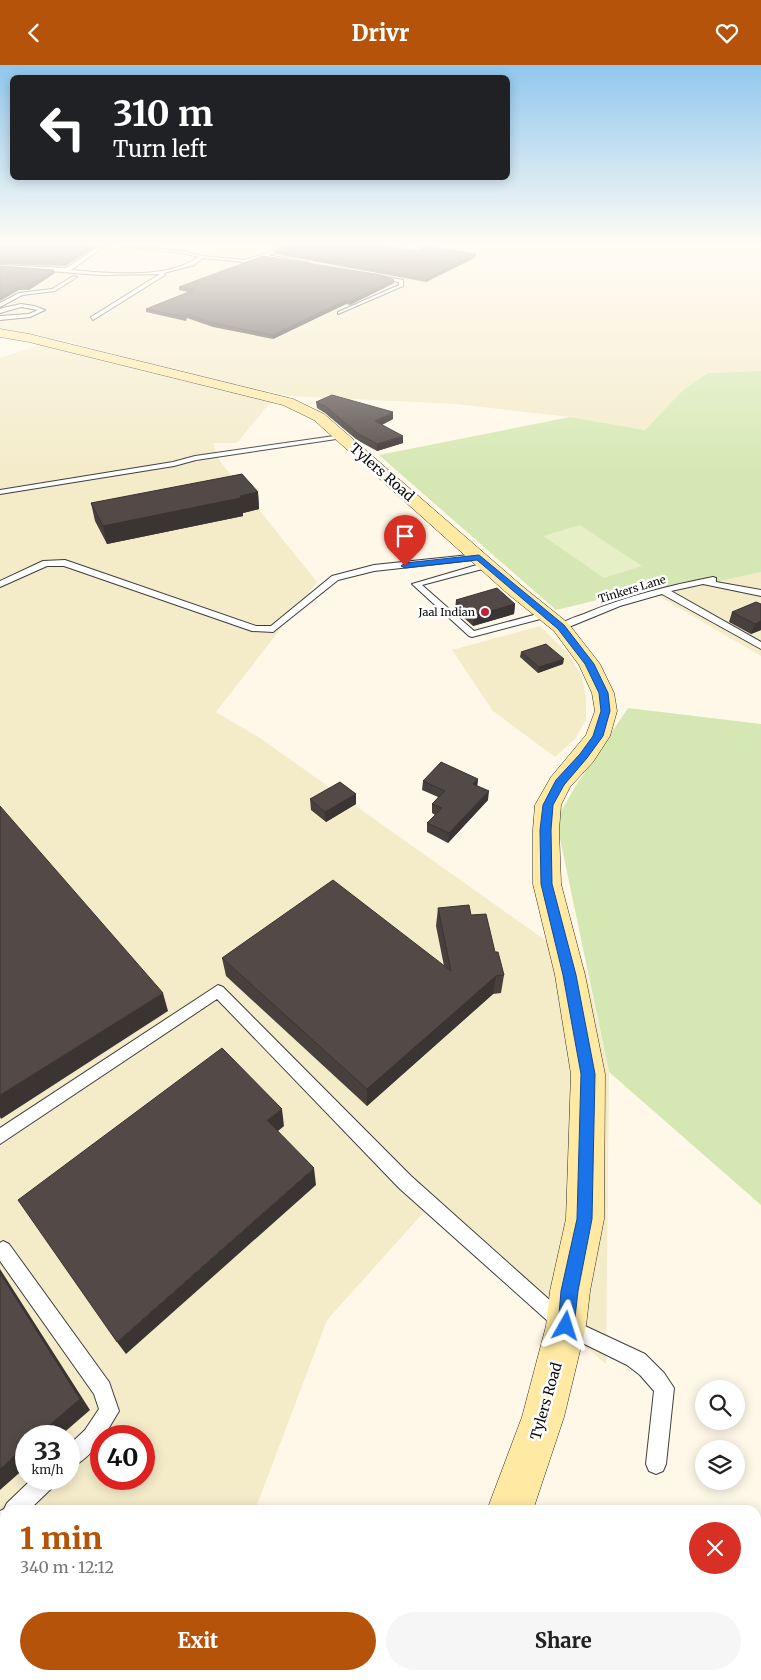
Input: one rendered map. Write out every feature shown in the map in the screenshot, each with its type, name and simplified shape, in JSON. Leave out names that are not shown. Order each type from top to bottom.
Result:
[{"type":"street","name":"Tylers Road","points":[[0,333],[29,338],[288,402],[319,417],[553,621],[589,664],[603,693],[606,711],[598,736],[584,756],[560,783],[548,805],[546,884],[570,975],[588,1074],[585,1219],[570,1291],[566,1326],[543,1417],[512,1505]]},
{"type":"lane","points":[[0,492],[195,458],[342,437]]},
{"type":"lane","points":[[0,584],[46,563],[65,563],[255,629],[273,629],[335,578],[374,568],[483,561]]},
{"type":"lane","name":"Tinkers Lane","points":[[483,561],[416,584],[472,634],[553,621],[662,590],[713,579]]},
{"type":"lane","points":[[701,582],[761,593]]},
{"type":"lane","points":[[662,590],[761,646]]},
{"type":"lane","points":[[0,1137],[218,991],[406,1182],[566,1326],[644,1364],[664,1388],[656,1464]]},
{"type":"lane","points":[[4,1250],[102,1389],[109,1411],[92,1437],[80,1448]]},
{"type":"lane","points":[[19,1505],[36,1490]]},
{"type":"shaded area","points":[[0,321],[761,321],[761,371],[708,373],[682,391],[645,430],[570,417],[456,404],[289,396],[198,376],[57,339],[53,341],[0,331]]},
{"type":"shaded area","points":[[42,344],[274,402],[268,405],[237,443],[213,443],[219,460],[317,582],[216,712],[260,738],[586,969],[609,1072],[606,1364],[424,1212],[327,1320],[257,1505],[0,1505],[0,358]]},
{"type":"shaded area","points":[[761,572],[761,656],[657,595]]},
{"type":"shaded area","points":[[540,626],[569,655],[582,677],[586,698],[586,720],[575,739],[555,757],[493,711],[452,650]]},
{"type":"green space","points":[[761,371],[761,572],[657,595],[644,589],[556,610],[379,455],[570,417],[645,430],[682,391],[708,373]]},
{"type":"green space","points":[[580,525],[642,566],[604,578],[543,536]]},
{"type":"green space","points":[[628,708],[761,724],[761,1205],[609,1072],[556,820],[575,787]]},
{"type":"building","points":[[208,321],[301,321],[273,335]]},
{"type":"building","points":[[332,395],[393,412],[375,421],[403,436],[377,444],[357,433],[325,406],[316,402]]},
{"type":"building","points":[[242,474],[258,492],[240,496],[241,498],[103,526],[91,503]]},
{"type":"building","points":[[497,588],[515,604],[474,616],[456,600]]},
{"type":"building","points":[[756,602],[761,604],[761,621],[755,624],[732,612]]},
{"type":"building","points":[[546,644],[564,659],[539,667],[521,652]]},
{"type":"building","points":[[441,762],[478,779],[473,784],[489,791],[449,833],[427,823],[442,808],[432,804],[445,791],[423,781]]},
{"type":"building","points":[[340,782],[356,794],[325,812],[310,799]]},
{"type":"building","points":[[0,806],[163,993],[0,1095]]},
{"type":"building","points":[[333,880],[451,971],[438,908],[469,905],[471,915],[486,914],[495,952],[498,952],[504,975],[496,976],[367,1089],[222,958]]},
{"type":"building","points":[[222,1048],[282,1109],[267,1120],[314,1168],[117,1342],[18,1200]]},
{"type":"building","points":[[0,1273],[80,1399],[50,1425],[15,1425],[15,1455],[0,1469]]},
{"type":"place","name":"Jaal Indian","points":[[485,612]]},
{"type":"route","points":[[405,566],[479,557],[515,590],[561,627],[589,664],[603,693],[606,711],[598,736],[584,756],[560,783],[548,805],[546,830],[546,884],[570,975],[588,1074],[585,1219],[570,1291],[566,1326]]}]
